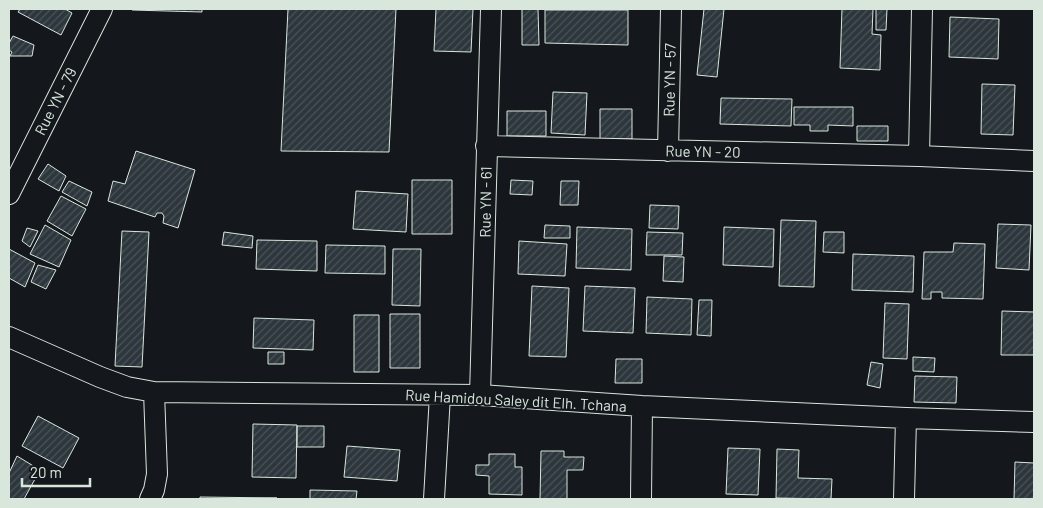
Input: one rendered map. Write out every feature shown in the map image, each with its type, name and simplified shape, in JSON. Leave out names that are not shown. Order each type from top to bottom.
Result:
[{"type":"street","name":"Rue YN - 79","points":[[9,194],[102,9]]},
{"type":"street","name":"Rue YN - 61","points":[[480,396],[490,9]]},
{"type":"street","name":"Rue YN - 57","points":[[668,150],[671,9]]},
{"type":"street","points":[[920,156],[922,9]]},
{"type":"street","name":"Rue YN - 20","points":[[486,146],[920,156],[1034,161]]},
{"type":"street","name":"Rue Hamidou Saley dit Elh. Tchana","points":[[9,337],[126,387],[154,392],[480,396],[642,406],[1034,422]]},
{"type":"street","points":[[150,499],[157,474],[154,392]]},
{"type":"street","points":[[434,499],[440,395]]},
{"type":"street","points":[[641,499],[642,406]]},
{"type":"street","points":[[904,499],[906,418]]},
{"type":"building","points":[[20,9],[65,9],[72,13],[61,35],[18,12]]},
{"type":"building","points":[[202,9],[202,12],[132,10]]},
{"type":"building","points":[[288,9],[396,9],[389,152],[281,151]]},
{"type":"building","points":[[436,9],[473,9],[471,52],[434,51]]},
{"type":"building","points":[[522,9],[538,9],[539,45],[522,45]]},
{"type":"building","points":[[704,9],[724,9],[717,77],[697,75]]},
{"type":"building","points":[[842,9],[873,9],[872,34],[881,35],[880,70],[840,68]]},
{"type":"building","points":[[876,9],[887,9],[886,30],[876,30]]},
{"type":"building","points":[[545,10],[628,10],[628,45],[545,43]]},
{"type":"building","points":[[950,17],[999,19],[998,59],[949,57]]},
{"type":"building","points":[[13,36],[34,45],[32,56],[10,56],[12,52],[9,50],[9,43]]},
{"type":"building","points":[[982,84],[1015,85],[1013,135],[981,134]]},
{"type":"building","points":[[553,92],[587,93],[585,135],[551,133]]},
{"type":"building","points":[[721,98],[792,99],[791,126],[720,124]]},
{"type":"building","points":[[794,107],[853,107],[853,126],[828,125],[828,131],[810,131],[810,125],[794,125]]},
{"type":"building","points":[[600,109],[632,109],[632,139],[600,139]]},
{"type":"building","points":[[507,111],[546,111],[546,136],[507,136]]},
{"type":"building","points":[[857,126],[888,126],[888,141],[857,141]]},
{"type":"building","points":[[136,151],[195,170],[178,228],[163,223],[164,216],[162,213],[157,213],[155,217],[108,201],[113,181],[125,184]]},
{"type":"building","points":[[48,164],[66,176],[59,191],[38,179]]},
{"type":"building","points":[[412,180],[452,180],[452,234],[412,234]]},
{"type":"building","points":[[511,180],[533,181],[532,195],[510,194]]},
{"type":"building","points":[[69,181],[92,192],[87,206],[62,192]]},
{"type":"building","points":[[561,181],[579,181],[578,205],[560,205]]},
{"type":"building","points":[[356,191],[408,194],[406,232],[353,229]]},
{"type":"building","points":[[61,196],[86,209],[72,236],[47,221]]},
{"type":"building","points":[[650,205],[679,206],[678,229],[649,228]]},
{"type":"building","points":[[781,220],[816,221],[814,287],[779,286]]},
{"type":"building","points":[[998,224],[1031,225],[1029,270],[996,268]]},
{"type":"building","points":[[45,225],[71,240],[59,267],[30,254]]},
{"type":"building","points":[[545,225],[570,226],[570,238],[544,238]]},
{"type":"building","points":[[577,227],[632,229],[631,270],[576,268]]},
{"type":"building","points":[[724,227],[774,229],[773,267],[723,265]]},
{"type":"building","points":[[27,228],[38,231],[30,247],[22,241]]},
{"type":"building","points":[[122,231],[149,232],[142,367],[115,366]]},
{"type":"building","points":[[224,232],[253,236],[252,248],[222,245]]},
{"type":"building","points":[[647,232],[683,233],[682,255],[646,255]]},
{"type":"building","points":[[824,232],[844,232],[844,253],[823,252]]},
{"type":"building","points":[[257,240],[317,241],[317,271],[256,269]]},
{"type":"building","points":[[519,241],[567,244],[565,276],[518,274]]},
{"type":"building","points":[[954,243],[985,244],[983,299],[942,298],[942,292],[931,292],[931,299],[922,299],[924,252],[953,252]]},
{"type":"building","points":[[326,245],[385,246],[385,274],[325,273]]},
{"type":"building","points":[[9,249],[35,263],[25,287],[9,278]]},
{"type":"building","points":[[393,249],[421,249],[420,306],[392,305]]},
{"type":"building","points":[[853,254],[914,256],[913,292],[852,290]]},
{"type":"building","points":[[664,256],[684,257],[683,282],[663,281]]},
{"type":"building","points":[[38,265],[56,270],[46,289],[31,282]]},
{"type":"building","points":[[532,286],[569,288],[566,357],[529,356]]},
{"type":"building","points":[[585,286],[635,288],[633,333],[583,331]]},
{"type":"building","points":[[647,297],[692,299],[691,335],[646,333]]},
{"type":"building","points":[[699,300],[712,300],[711,336],[697,335]]},
{"type":"building","points":[[885,303],[909,304],[907,359],[883,358]]},
{"type":"building","points":[[1002,311],[1034,312],[1034,355],[1001,355]]},
{"type":"building","points":[[390,314],[420,314],[420,368],[390,368]]},
{"type":"building","points":[[354,315],[379,315],[379,372],[354,372]]},
{"type":"building","points":[[254,318],[314,320],[313,350],[253,348]]},
{"type":"building","points":[[268,352],[284,352],[284,364],[268,364]]},
{"type":"building","points":[[913,357],[935,358],[934,372],[913,371]]},
{"type":"building","points":[[616,359],[642,359],[642,383],[615,383]]},
{"type":"building","points":[[871,362],[883,364],[880,388],[867,385]]},
{"type":"building","points":[[915,376],[957,377],[956,403],[914,402]]},
{"type":"building","points":[[38,416],[79,438],[63,468],[22,446]]},
{"type":"building","points":[[253,424],[297,425],[296,478],[252,477]]},
{"type":"building","points":[[297,426],[324,426],[324,447],[297,447]]},
{"type":"building","points":[[347,446],[400,450],[397,481],[344,477]]},
{"type":"building","points":[[728,448],[760,449],[758,495],[726,494]]},
{"type":"building","points":[[777,449],[799,450],[798,478],[832,479],[831,499],[776,498]]},
{"type":"building","points":[[541,451],[564,451],[564,457],[584,457],[583,470],[567,470],[567,499],[540,499]]},
{"type":"building","points":[[489,454],[515,454],[515,467],[522,467],[522,495],[489,494],[489,476],[476,475],[476,465],[489,465]]},
{"type":"building","points":[[17,456],[40,470],[24,499],[9,499],[9,473]]},
{"type":"building","points":[[1015,462],[1034,463],[1034,499],[1014,499]]},
{"type":"building","points":[[310,490],[357,491],[356,499],[310,499]]},
{"type":"building","points":[[200,497],[277,498],[200,499]]}]
